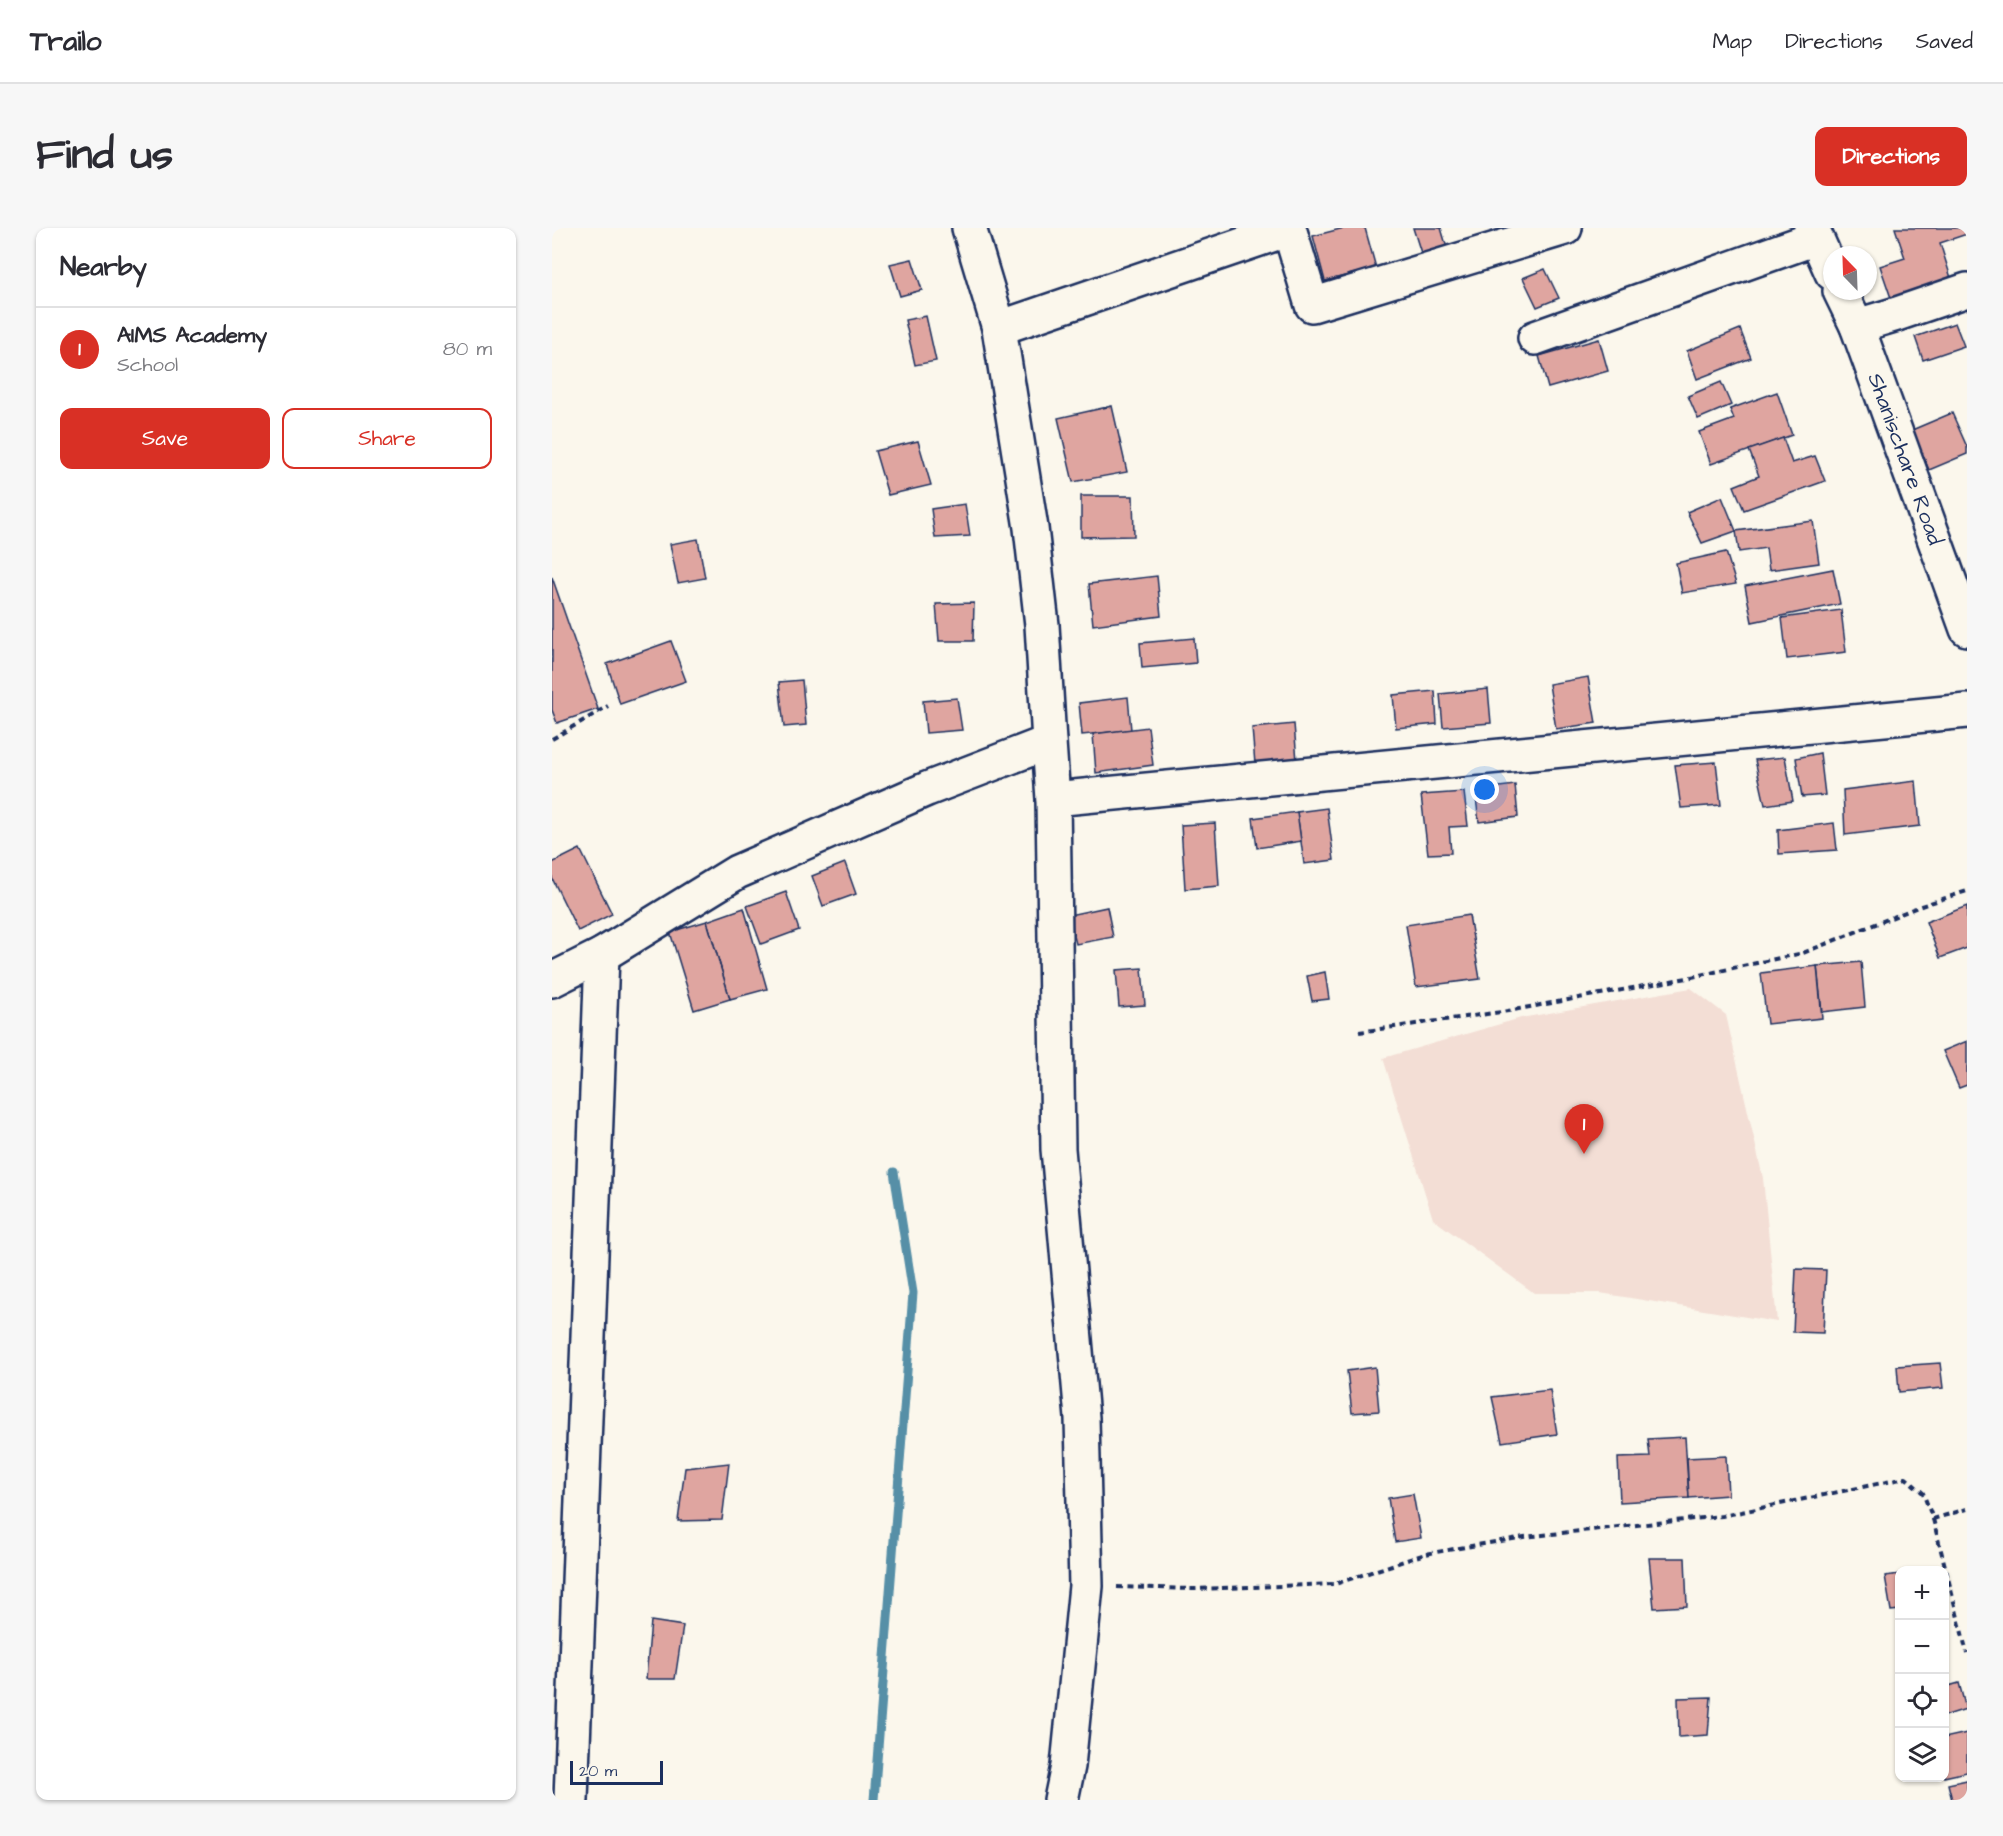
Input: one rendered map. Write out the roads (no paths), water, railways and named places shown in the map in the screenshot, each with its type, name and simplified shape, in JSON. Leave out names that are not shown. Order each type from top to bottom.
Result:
[{"type":"street","points":[[969,228],[999,328],[1030,528],[1042,625],[1053,799],[1058,1149],[1082,1419],[1086,1586],[1068,1766],[1061,1800]]},
{"type":"street","points":[[999,328],[1289,228],[1312,305],[1565,228]]},
{"type":"street","points":[[1535,338],[1814,233],[1823,253]]},
{"type":"street","points":[[1857,326],[1967,290]]},
{"type":"street","name":"Shanischare Road","points":[[1844,300],[1857,326],[1959,582],[1967,628]]},
{"type":"street","points":[[1053,799],[1967,711]]},
{"type":"street","points":[[552,980],[602,955],[737,872],[927,789],[1049,742]]},
{"type":"street","points":[[571,1800],[602,955]]},
{"type":"waterway","points":[[874,1800],[913,1293],[894,1172]]},
{"type":"place","name":"AIMS Academy","points":[[1584,1154]]}]
